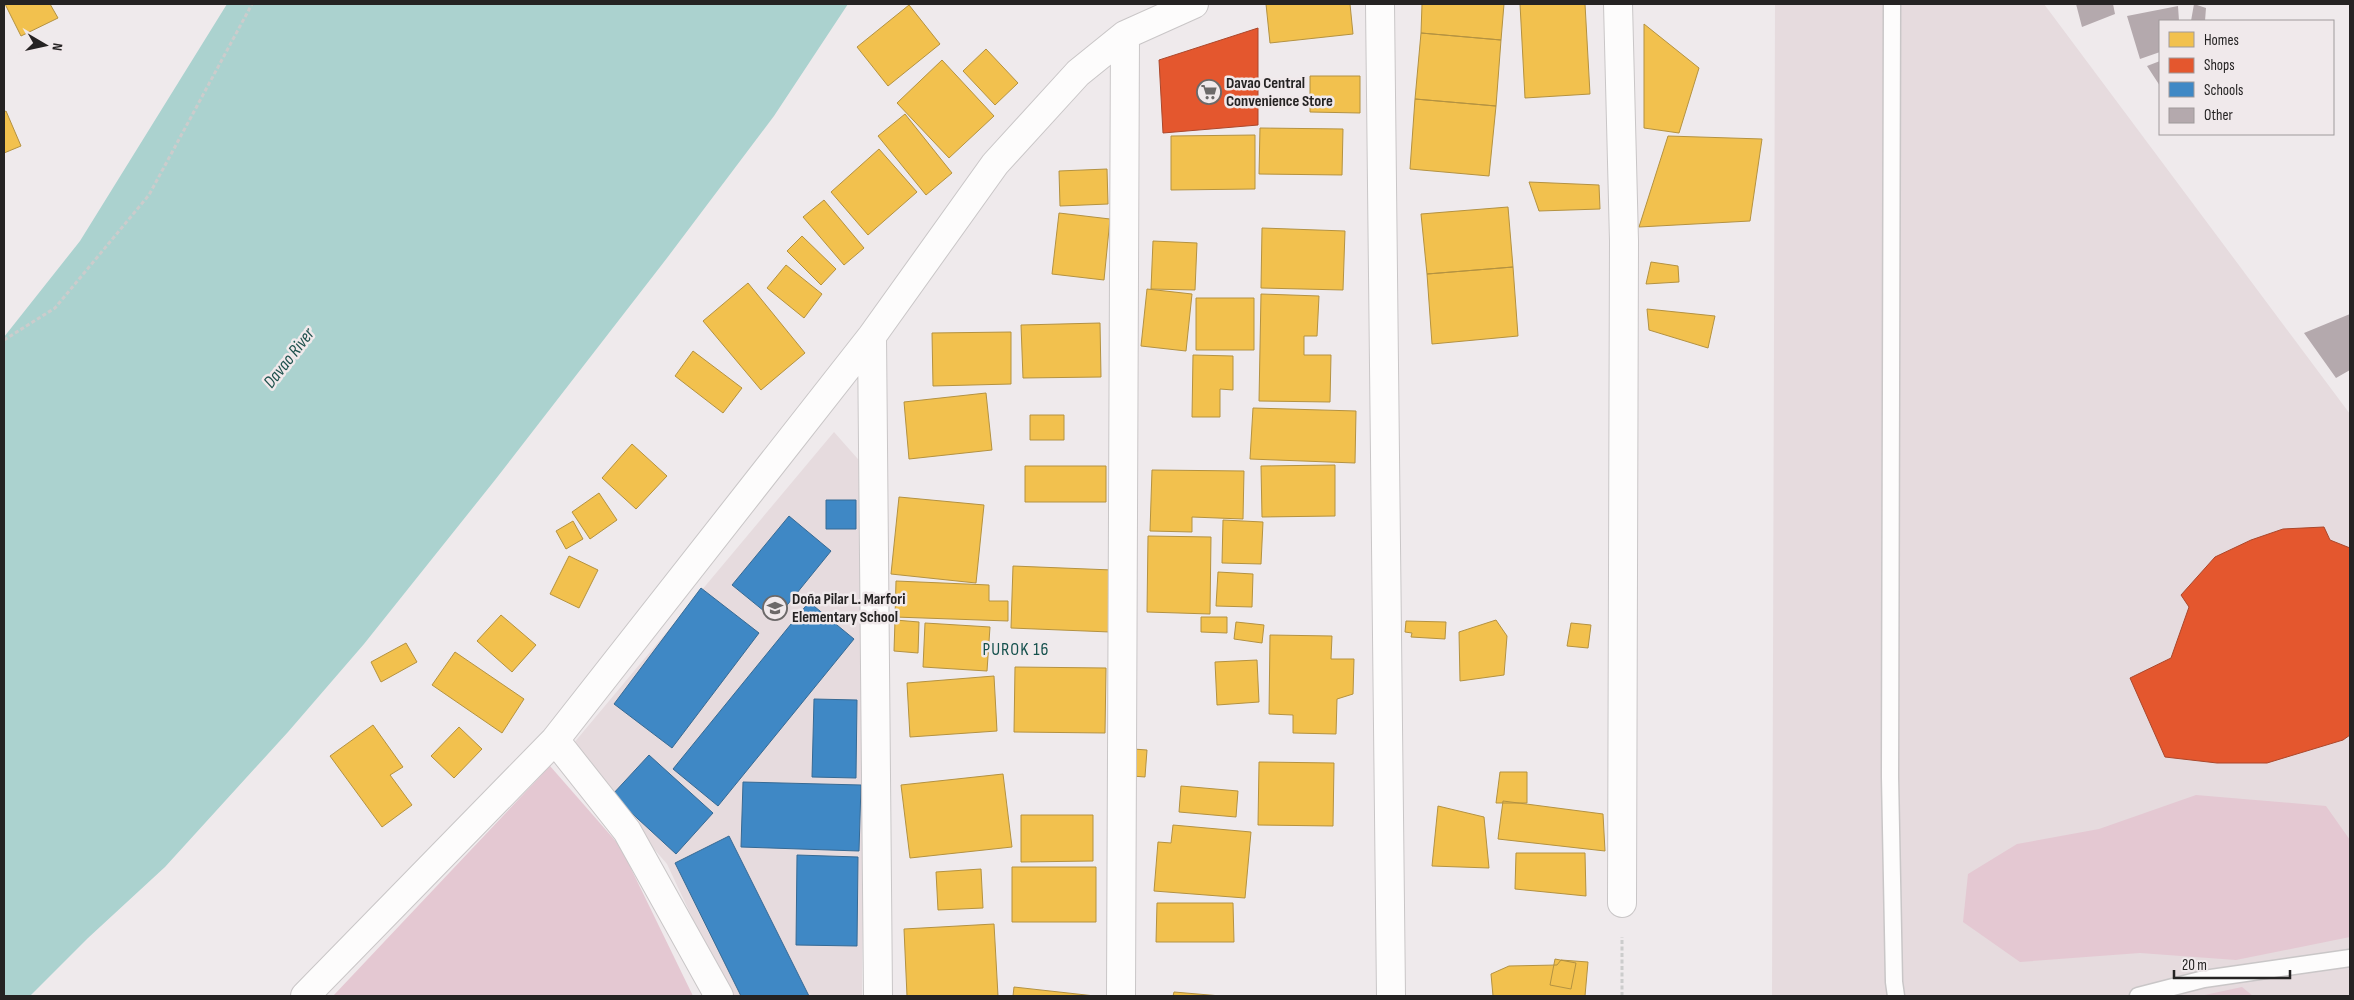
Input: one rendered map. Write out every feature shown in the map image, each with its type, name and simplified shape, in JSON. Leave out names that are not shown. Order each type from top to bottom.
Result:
[{"type":"street","points":[[305,996],[555,740],[872,336],[995,164],[1078,73],[1125,35],[1194,4]]},
{"type":"street","points":[[1380,4],[1392,996]]},
{"type":"street","points":[[1618,4],[1624,241],[1622,903]]},
{"type":"street","points":[[1121,996],[1125,35]]},
{"type":"street","points":[[872,336],[878,996]]},
{"type":"street","points":[[555,740],[627,831],[719,996]]},
{"type":"lane","points":[[1892,4],[1890,777],[1894,982],[1896,996]]},
{"type":"lane","points":[[2138,996],[2204,979],[2350,958]]},
{"type":"path","points":[[4,340],[55,308],[149,195],[252,4]]},
{"type":"path","points":[[1622,903],[1622,996]]},
{"type":"shaded area","points":[[1775,4],[2044,4],[2350,414],[2350,996],[1772,996]]},
{"type":"shaded area","name":"Doña Pilar L. Marfori Elementary School","points":[[834,432],[865,467],[862,996],[729,996],[667,864],[568,750]]},
{"type":"shaded area","points":[[550,766],[620,846],[693,996],[333,996]]},
{"type":"shaded area","points":[[2196,795],[2326,806],[2350,840],[2350,937],[2236,960],[2140,953],[2020,962],[1963,922],[1968,874],[2017,844],[2099,829]]},
{"type":"shaded area","points":[[2242,987],[2253,996],[2200,996]]},
{"type":"water","name":"Davao River","points":[[227,4],[848,4],[774,116],[667,258],[495,480],[364,644],[288,732],[165,867],[88,938],[30,996],[4,996],[4,337],[80,241]]},
{"type":"building: Homes","points":[[5,4],[50,4],[58,18],[21,36]]},
{"type":"building: Homes","points":[[1266,4],[1350,4],[1353,34],[1270,43]]},
{"type":"building: Homes","points":[[1422,4],[1504,4],[1501,40],[1421,33]]},
{"type":"building: Homes","points":[[1520,4],[1585,4],[1590,94],[1525,98]]},
{"type":"building: Homes","points":[[909,5],[940,44],[888,86],[857,47]]},
{"type":"building: Homes","points":[[1644,24],[1699,68],[1679,133],[1644,128]]},
{"type":"building: Homes","points":[[1421,33],[1501,40],[1496,106],[1415,99]]},
{"type":"building: Homes","points":[[986,49],[1018,83],[995,105],[963,71]]},
{"type":"building: Homes","points":[[942,60],[994,116],[949,158],[897,103]]},
{"type":"building: Homes","points":[[1310,76],[1360,76],[1360,113],[1310,112]]},
{"type":"building: Homes","points":[[1415,99],[1496,106],[1489,176],[1410,169]]},
{"type":"building: Homes","points":[[6,111],[21,146],[4,153],[4,112]]},
{"type":"building: Homes","points":[[905,114],[952,173],[926,195],[878,136]]},
{"type":"building: Homes","points":[[1260,128],[1343,129],[1342,175],[1259,174]]},
{"type":"building: Homes","points":[[1255,135],[1255,189],[1171,190],[1171,136]]},
{"type":"building: Homes","points":[[1668,136],[1762,139],[1750,221],[1639,227]]},
{"type":"building: Homes","points":[[879,149],[917,192],[868,235],[831,192]]},
{"type":"building: Homes","points":[[1107,169],[1108,204],[1060,206],[1059,171]]},
{"type":"building: Homes","points":[[1529,182],[1599,185],[1600,209],[1539,211]]},
{"type":"building: Homes","points":[[824,200],[864,248],[844,265],[803,217]]},
{"type":"building: Homes","points":[[1508,207],[1513,267],[1427,274],[1421,214]]},
{"type":"building: Homes","points":[[1059,213],[1110,219],[1104,280],[1052,274]]},
{"type":"building: Homes","points":[[1262,228],[1345,231],[1343,290],[1261,288]]},
{"type":"building: Homes","points":[[802,236],[836,269],[821,285],[787,251]]},
{"type":"building: Homes","points":[[1153,241],[1197,243],[1195,290],[1151,289]]},
{"type":"building: Homes","points":[[1651,262],[1678,266],[1679,282],[1646,284]]},
{"type":"building: Homes","points":[[786,265],[822,294],[804,318],[767,288]]},
{"type":"building: Homes","points":[[1513,267],[1518,336],[1432,344],[1427,274]]},
{"type":"building: Homes","points":[[748,283],[805,353],[761,390],[703,321]]},
{"type":"building: Homes","points":[[1147,289],[1192,294],[1186,351],[1141,346]]},
{"type":"building: Homes","points":[[1261,294],[1319,296],[1317,336],[1304,336],[1304,355],[1331,355],[1330,402],[1259,401]]},
{"type":"building: Homes","points":[[1196,298],[1254,298],[1254,350],[1196,350]]},
{"type":"building: Homes","points":[[1647,309],[1715,316],[1708,348],[1649,330]]},
{"type":"building: Homes","points":[[1100,323],[1101,377],[1023,378],[1021,325]]},
{"type":"building: Homes","points":[[1011,332],[1011,384],[933,386],[932,333]]},
{"type":"building: Homes","points":[[693,351],[742,388],[723,413],[675,376]]},
{"type":"building: Homes","points":[[1193,355],[1233,356],[1233,390],[1220,389],[1220,417],[1192,417]]},
{"type":"building: Homes","points":[[986,393],[992,450],[909,459],[904,402]]},
{"type":"building: Homes","points":[[1253,408],[1356,411],[1355,463],[1250,459]]},
{"type":"building: Homes","points":[[1030,415],[1064,415],[1064,440],[1030,440]]},
{"type":"building: Homes","points":[[632,444],[667,476],[636,509],[602,478]]},
{"type":"building: Homes","points":[[1335,465],[1335,516],[1262,517],[1261,466]]},
{"type":"building: Homes","points":[[1025,466],[1106,466],[1106,502],[1025,502]]},
{"type":"building: Homes","points":[[1152,470],[1244,471],[1243,519],[1192,517],[1192,532],[1150,531]]},
{"type":"building: Homes","points":[[599,493],[617,520],[590,539],[572,512]]},
{"type":"building: Homes","points":[[899,497],[984,505],[976,583],[891,574]]},
{"type":"building: Homes","points":[[1223,520],[1263,522],[1261,564],[1222,563]]},
{"type":"building: Homes","points":[[573,521],[583,539],[566,549],[556,531]]},
{"type":"building: Homes","points":[[1148,536],[1211,537],[1210,614],[1147,612]]},
{"type":"building: Homes","points":[[569,556],[598,570],[579,608],[550,594]]},
{"type":"building: Homes","points":[[1013,566],[1112,570],[1110,632],[1011,628]]},
{"type":"building: Homes","points":[[1218,572],[1253,574],[1252,607],[1216,606]]},
{"type":"building: Homes","points":[[896,581],[989,585],[989,601],[1008,601],[1008,621],[895,617]]},
{"type":"building: Homes","points":[[501,615],[536,645],[512,672],[477,641]]},
{"type":"building: Homes","points":[[1201,617],[1227,617],[1227,633],[1201,632]]},
{"type":"building: Homes","points":[[895,620],[919,622],[918,653],[894,651]]},
{"type":"building: Homes","points":[[1496,620],[1507,636],[1504,675],[1460,681],[1459,632]]},
{"type":"building: Homes","points":[[1406,621],[1446,622],[1445,639],[1411,637],[1412,633],[1405,632]]},
{"type":"building: Homes","points":[[1236,622],[1264,625],[1262,643],[1234,639]]},
{"type":"building: Homes","points":[[925,623],[990,627],[987,671],[923,667]]},
{"type":"building: Homes","points":[[1571,623],[1591,625],[1588,648],[1567,646]]},
{"type":"building: Homes","points":[[1270,635],[1332,636],[1331,659],[1354,659],[1353,694],[1337,699],[1336,734],[1293,733],[1293,715],[1269,714]]},
{"type":"building: Homes","points":[[406,643],[417,662],[381,682],[371,662]]},
{"type":"building: Homes","points":[[455,652],[524,699],[502,733],[432,685]]},
{"type":"building: Homes","points":[[1257,660],[1259,702],[1217,705],[1215,662]]},
{"type":"building: Homes","points":[[1015,667],[1106,668],[1105,733],[1014,732]]},
{"type":"building: Homes","points":[[994,676],[997,731],[910,737],[907,683]]},
{"type":"building: Homes","points":[[373,725],[403,767],[390,775],[412,805],[382,827],[330,756]]},
{"type":"building: Homes","points":[[459,727],[482,749],[454,778],[431,756]]},
{"type":"building: Homes","points":[[1133,749],[1147,750],[1145,777],[1132,776]]},
{"type":"building: Homes","points":[[1259,762],[1334,763],[1333,826],[1258,825]]},
{"type":"building: Homes","points":[[1500,772],[1527,772],[1527,803],[1496,803]]},
{"type":"building: Homes","points":[[1003,774],[1012,847],[910,858],[901,785]]},
{"type":"building: Homes","points":[[1181,786],[1238,791],[1236,817],[1179,812]]},
{"type":"building: Homes","points":[[1503,801],[1603,814],[1605,851],[1498,839]]},
{"type":"building: Homes","points":[[1438,806],[1484,817],[1489,868],[1432,866]]},
{"type":"building: Homes","points":[[1021,815],[1093,815],[1093,861],[1021,862]]},
{"type":"building: Homes","points":[[1173,825],[1251,832],[1245,898],[1154,891],[1158,842],[1171,843]]},
{"type":"building: Homes","points":[[1516,853],[1585,853],[1586,896],[1515,889]]},
{"type":"building: Homes","points":[[1012,867],[1096,867],[1096,922],[1012,922]]},
{"type":"building: Homes","points":[[981,869],[983,908],[938,910],[936,872]]},
{"type":"building: Homes","points":[[1157,903],[1233,903],[1234,942],[1156,942]]},
{"type":"building: Homes","points":[[994,924],[998,996],[907,996],[904,929]]},
{"type":"building: Homes","points":[[1555,959],[1576,963],[1571,989],[1550,985]]},
{"type":"building: Homes","points":[[1561,960],[1588,962],[1585,996],[1493,996],[1491,974],[1509,966],[1557,965]]},
{"type":"building: Homes","points":[[1014,987],[1095,996],[1013,996]]},
{"type":"building: Homes","points":[[1174,992],[1221,996],[1173,996]]},
{"type":"building: Shops","name":"Davao Central Convenience Store","points":[[1258,28],[1258,125],[1163,133],[1159,60]]},
{"type":"building: Shops","points":[[2324,527],[2330,540],[2350,548],[2350,735],[2343,740],[2267,763],[2217,763],[2165,757],[2130,678],[2171,658],[2189,607],[2181,595],[2215,557],[2251,540],[2283,529]]},
{"type":"building: Schools","points":[[826,500],[856,500],[856,529],[826,529]]},
{"type":"building: Schools","points":[[789,516],[831,551],[775,620],[732,585]]},
{"type":"building: Schools","points":[[701,588],[759,633],[672,748],[614,704]]},
{"type":"building: Schools","points":[[809,602],[854,639],[718,806],[673,769]]},
{"type":"building: Schools","points":[[814,699],[857,700],[856,778],[812,777]]},
{"type":"building: Schools","points":[[649,755],[713,813],[676,854],[612,795]]},
{"type":"building: Schools","points":[[743,782],[861,785],[859,851],[741,847]]},
{"type":"building: Schools","points":[[729,836],[809,996],[741,996],[675,863]]},
{"type":"building: Schools","points":[[797,855],[858,857],[857,946],[796,945]]},
{"type":"building: Other","points":[[2076,4],[2113,4],[2115,14],[2082,27]]},
{"type":"building: Other","points":[[2194,4],[2206,8],[2205,20],[2191,20]]},
{"type":"building: Other","points":[[2178,6],[2179,20],[2159,20],[2159,52],[2140,59],[2127,16]]},
{"type":"building: Other","points":[[2159,61],[2159,84],[2147,66]]},
{"type":"building: Other","points":[[2350,314],[2350,370],[2336,378],[2304,333]]},
{"type":"place","name":"Davao Central Convenience Store","points":[[1209,92]]},
{"type":"place","name":"Doña Pilar L. Marfori Elementary School","points":[[775,608]]},
{"type":"district","name":"PUROK 16","points":[[1016,649]]}]
